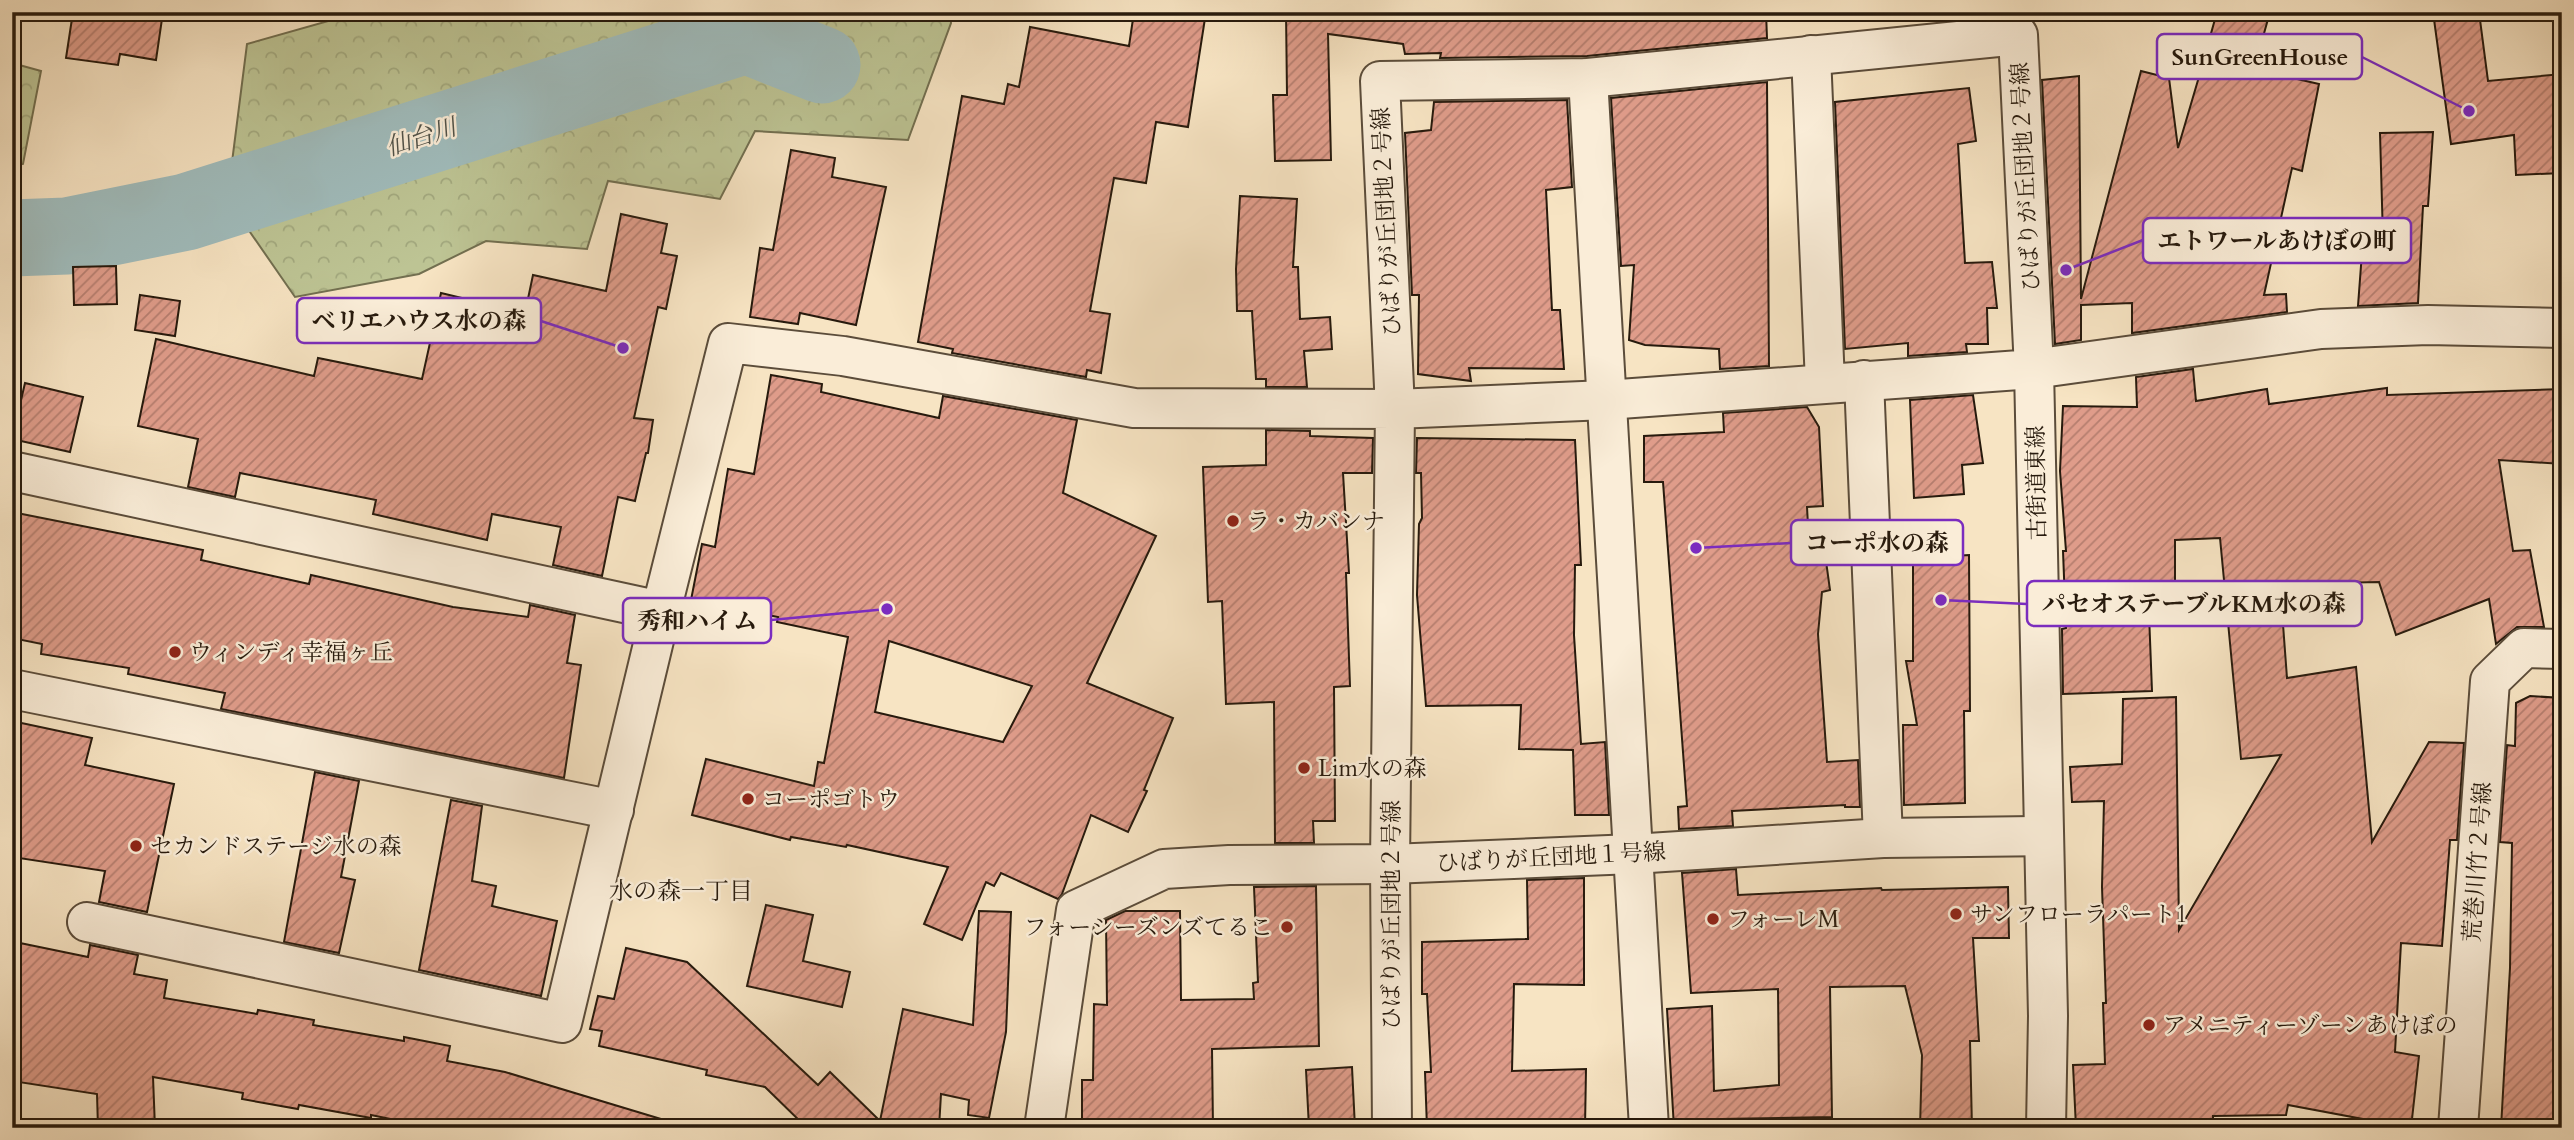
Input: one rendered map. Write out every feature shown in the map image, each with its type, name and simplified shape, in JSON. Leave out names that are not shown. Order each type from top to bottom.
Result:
[{"type":"street","name":"ひばりが丘団地２号線","points":[[1392,1128],[1390,864],[1395,410],[1380,81],[1588,78],[2018,35],[2034,369]]},
{"type":"street","points":[[1811,55],[1825,383]]},
{"type":"street","points":[[1588,78],[1649,1128]]},
{"type":"street","points":[[87,922],[562,1023],[661,611],[729,343],[843,356],[1134,408],[1395,410],[1606,400],[2034,369],[2321,329],[2428,326],[2562,328]]},
{"type":"street","name":"古街道東線","points":[[2034,369],[2048,1016],[2046,1128]]},
{"type":"street","points":[[1864,380],[1883,838]]},
{"type":"street","points":[[12,471],[661,611]]},
{"type":"street","name":"荒巻川竹２号線","points":[[2458,1128],[2490,681],[2524,648],[2562,649]]},
{"type":"street","points":[[12,689],[614,810]]},
{"type":"street","name":"ひばりが丘団地１号線","points":[[1044,1128],[1076,910],[1164,869],[1229,865],[1390,864],[1633,854],[1883,838],[2044,836]]},
{"type":"green space","points":[[360,12],[701,12],[231,170],[247,44]]},
{"type":"green space","points":[[775,12],[950,12],[951,23],[908,140],[755,131],[720,199],[608,181],[587,249],[486,241],[419,274],[295,297],[241,219],[756,69],[814,91],[842,40]]},
{"type":"green space","points":[[12,63],[41,71],[23,164],[12,166]]},
{"type":"building","points":[[73,12],[163,12],[156,60],[120,54],[118,65],[66,58]]},
{"type":"building","points":[[1134,12],[1206,12],[1188,127],[1156,122],[1146,183],[1114,178],[1090,311],[1110,314],[1101,373],[1087,370],[1086,377],[952,353],[953,349],[918,342],[962,96],[1004,104],[1008,84],[1019,87],[1030,27],[1129,46]]},
{"type":"building","points":[[1286,12],[1327,12],[1327,18],[1328,12],[1766,12],[1767,38],[1587,56],[1440,58],[1441,53],[1405,54],[1403,44],[1328,34],[1331,160],[1275,161],[1273,95],[1287,95]]},
{"type":"building","points":[[2217,12],[2270,12],[2254,69],[2319,84],[2302,171],[2292,168],[2264,295],[2286,294],[2287,312],[2132,333],[2132,303],[2081,305],[2081,340],[2055,344],[2042,80],[2079,76],[2081,299],[2141,71],[2169,78],[2178,148],[2201,70],[2205,70],[2205,55]]},
{"type":"building","points":[[2433,12],[2479,12],[2488,81],[2562,74],[2562,173],[2516,175],[2514,135],[2451,144]]},
{"type":"building","points":[[1767,82],[1769,366],[1720,369],[1719,349],[1645,345],[1629,340],[1634,265],[1621,266],[1611,98]]},
{"type":"building","points":[[1969,88],[1976,141],[1958,144],[1965,263],[1992,262],[1997,308],[1987,308],[1988,344],[1966,344],[1967,352],[1908,356],[1908,343],[1845,349],[1835,102]]},
{"type":"building","points":[[1567,100],[1572,187],[1546,190],[1552,310],[1560,310],[1564,369],[1469,368],[1471,381],[1418,374],[1419,295],[1412,295],[1405,133],[1431,130],[1434,102]]},
{"type":"building","points":[[2433,132],[2428,206],[2423,206],[2418,303],[2358,306],[2363,239],[2383,239],[2380,133]]},
{"type":"building","points":[[791,150],[835,158],[832,177],[886,187],[856,325],[800,313],[798,324],[750,317],[760,248],[773,250]]},
{"type":"building","points":[[1240,196],[1297,199],[1293,267],[1298,267],[1300,319],[1330,317],[1332,349],[1304,351],[1307,387],[1266,387],[1266,379],[1256,379],[1252,311],[1237,311]]},
{"type":"building","points":[[621,214],[667,224],[661,253],[677,256],[666,309],[658,307],[634,418],[653,420],[648,453],[635,501],[618,497],[602,576],[553,565],[561,527],[492,514],[487,540],[373,514],[376,500],[240,473],[235,497],[188,487],[198,439],[138,426],[156,339],[314,376],[318,358],[422,379],[441,293],[525,313],[533,275],[606,291]]},
{"type":"building","points":[[116,266],[117,304],[74,305],[73,267]]},
{"type":"building","points":[[140,295],[180,301],[175,336],[135,330]]},
{"type":"building","points":[[2193,369],[2196,401],[2267,389],[2269,404],[2387,388],[2387,395],[2562,389],[2562,464],[2499,460],[2513,551],[2530,550],[2544,627],[2517,627],[2496,644],[2489,599],[2396,635],[2379,582],[2280,584],[2287,678],[2356,667],[2372,842],[2429,742],[2464,743],[2457,840],[2450,840],[2442,946],[2401,943],[2395,1052],[2419,1056],[2411,1128],[2288,1105],[2286,1115],[2213,1116],[2213,1128],[2076,1128],[2073,1065],[2105,1064],[2102,887],[2104,801],[2072,802],[2070,767],[2122,764],[2123,699],[2176,697],[2179,930],[2281,755],[2241,759],[2220,538],[2175,540],[2175,588],[2148,588],[2152,691],[2063,694],[2062,629],[2066,628],[2063,551],[2066,551],[2060,471],[2063,406],[2137,407],[2136,377]]},
{"type":"building","points":[[771,375],[822,384],[821,392],[939,418],[943,396],[1077,420],[1063,493],[1156,536],[1087,683],[1173,718],[1144,790],[1147,791],[1128,832],[1091,815],[1058,899],[1001,873],[994,886],[986,882],[962,940],[924,924],[948,867],[847,845],[846,847],[791,837],[790,840],[692,815],[706,759],[814,786],[818,762],[824,763],[848,637],[777,622],[778,617],[691,600],[702,544],[715,547],[728,469],[754,474]],"holes":[[[889,641],[1032,686],[1003,742],[875,712]]]},
{"type":"building","points":[[25,383],[83,397],[70,452],[12,439]]},
{"type":"building","points":[[1973,395],[1983,463],[1962,465],[1964,494],[1914,498],[1910,400]]},
{"type":"building","points":[[1807,407],[1819,427],[1823,506],[1807,507],[1810,562],[1826,561],[1830,590],[1822,592],[1818,634],[1827,762],[1858,760],[1860,807],[1845,805],[1732,811],[1733,826],[1679,829],[1678,807],[1687,806],[1663,482],[1644,482],[1644,436],[1724,432],[1723,413]]},
{"type":"building","points":[[1266,430],[1310,431],[1310,436],[1373,438],[1372,473],[1343,473],[1349,573],[1346,573],[1350,686],[1334,687],[1335,821],[1313,821],[1314,843],[1275,843],[1274,702],[1226,704],[1222,601],[1208,602],[1203,467],[1266,465]]},
{"type":"building","points":[[1417,438],[1575,440],[1581,565],[1575,565],[1574,635],[1581,744],[1605,742],[1609,815],[1575,815],[1573,750],[1519,749],[1521,705],[1426,706],[1417,595],[1419,524],[1422,518],[1421,473],[1416,473]]},
{"type":"building","points":[[12,512],[203,550],[201,560],[309,584],[311,575],[453,607],[528,617],[530,605],[575,615],[567,663],[581,665],[564,778],[221,709],[225,693],[128,674],[129,668],[41,654],[42,644],[12,638]]},
{"type":"building","points":[[1969,555],[1970,711],[1964,711],[1965,803],[1904,805],[1903,725],[1917,725],[1906,661],[1913,661],[1913,558]]},
{"type":"building","points":[[2530,696],[2562,698],[2562,1128],[2501,1128],[2510,968],[2512,843],[2500,842],[2507,745],[2515,746],[2516,703]]},
{"type":"building","points":[[12,721],[92,738],[85,765],[174,784],[147,912],[99,902],[105,871],[12,857]]},
{"type":"building","points":[[315,772],[359,781],[341,877],[355,880],[339,953],[284,942]]},
{"type":"building","points":[[451,800],[482,806],[472,881],[496,886],[492,906],[557,921],[541,996],[419,970]]},
{"type":"building","points":[[1736,869],[1738,895],[1881,888],[2008,887],[2009,938],[1973,938],[1979,1041],[1970,1041],[1972,1128],[1920,1128],[1922,1055],[1905,986],[1830,987],[1832,1117],[1722,1119],[1721,1128],[1674,1128],[1667,1009],[1712,1006],[1714,1091],[1779,1085],[1778,989],[1691,993],[1682,873]]},
{"type":"building","points":[[1584,878],[1584,985],[1514,984],[1512,1071],[1586,1069],[1585,1128],[1427,1128],[1425,1072],[1431,1072],[1427,994],[1422,994],[1422,942],[1528,939],[1527,880]]},
{"type":"building","points":[[1316,886],[1319,1046],[1212,1049],[1213,1128],[1082,1128],[1082,1080],[1093,1080],[1094,1004],[1107,1005],[1106,920],[1125,911],[1180,911],[1181,1000],[1254,999],[1253,983],[1258,982],[1254,887]]},
{"type":"building","points":[[766,905],[813,915],[803,961],[850,972],[842,1007],[747,986]]},
{"type":"building","points":[[979,911],[1011,912],[1006,1032],[989,1118],[968,1115],[969,1100],[941,1094],[939,1128],[807,1128],[765,1087],[706,1075],[707,1070],[599,1046],[602,1031],[590,1029],[598,996],[614,999],[626,948],[687,962],[818,1085],[830,1072],[880,1121],[903,1009],[973,1025]]},
{"type":"building","points":[[20,943],[88,957],[90,945],[138,955],[134,974],[167,980],[164,998],[257,1014],[258,1010],[314,1020],[313,1025],[450,1046],[447,1061],[505,1072],[661,1119],[660,1128],[434,1128],[371,1115],[371,1118],[299,1105],[298,1109],[242,1099],[243,1093],[153,1077],[155,1128],[98,1128],[97,1094],[12,1081],[12,995]]},
{"type":"building","points":[[1352,1067],[1355,1128],[1309,1128],[1306,1070]]},
{"type":"waterway","name":"仙台川","points":[[12,238],[67,236],[186,212],[746,35],[822,65]]},
{"type":"place","name":"SunGreenHouse","points":[[2469,111]]},
{"type":"place","name":"エトワールあけぼの町","points":[[2066,270]]},
{"type":"place","name":"ベリエハウス水の森","points":[[623,348]]},
{"type":"place","name":"ラ・カバンナ","points":[[1233,521]]},
{"type":"place","name":"コーポ水の森","points":[[1696,548]]},
{"type":"place","name":"パセオステーブルKM水の森","points":[[1941,600]]},
{"type":"place","name":"秀和ハイム","points":[[887,609]]},
{"type":"place","name":"ウィンディ幸福ヶ丘","points":[[175,652]]},
{"type":"place","name":"Lim水の森","points":[[1304,768]]},
{"type":"place","name":"コーポゴトウ","points":[[748,799]]},
{"type":"place","name":"セカンドステージ水の森","points":[[136,846]]},
{"type":"place","name":"サンフローラパート1","points":[[1956,914]]},
{"type":"place","name":"フォーレM","points":[[1713,919]]},
{"type":"place","name":"フォーシーズンズてるこ","points":[[1287,927]]},
{"type":"place","name":"アメニティーゾーンあけぼの","points":[[2149,1025]]},
{"type":"district","name":"水の森一丁目","points":[[681,891]]}]
